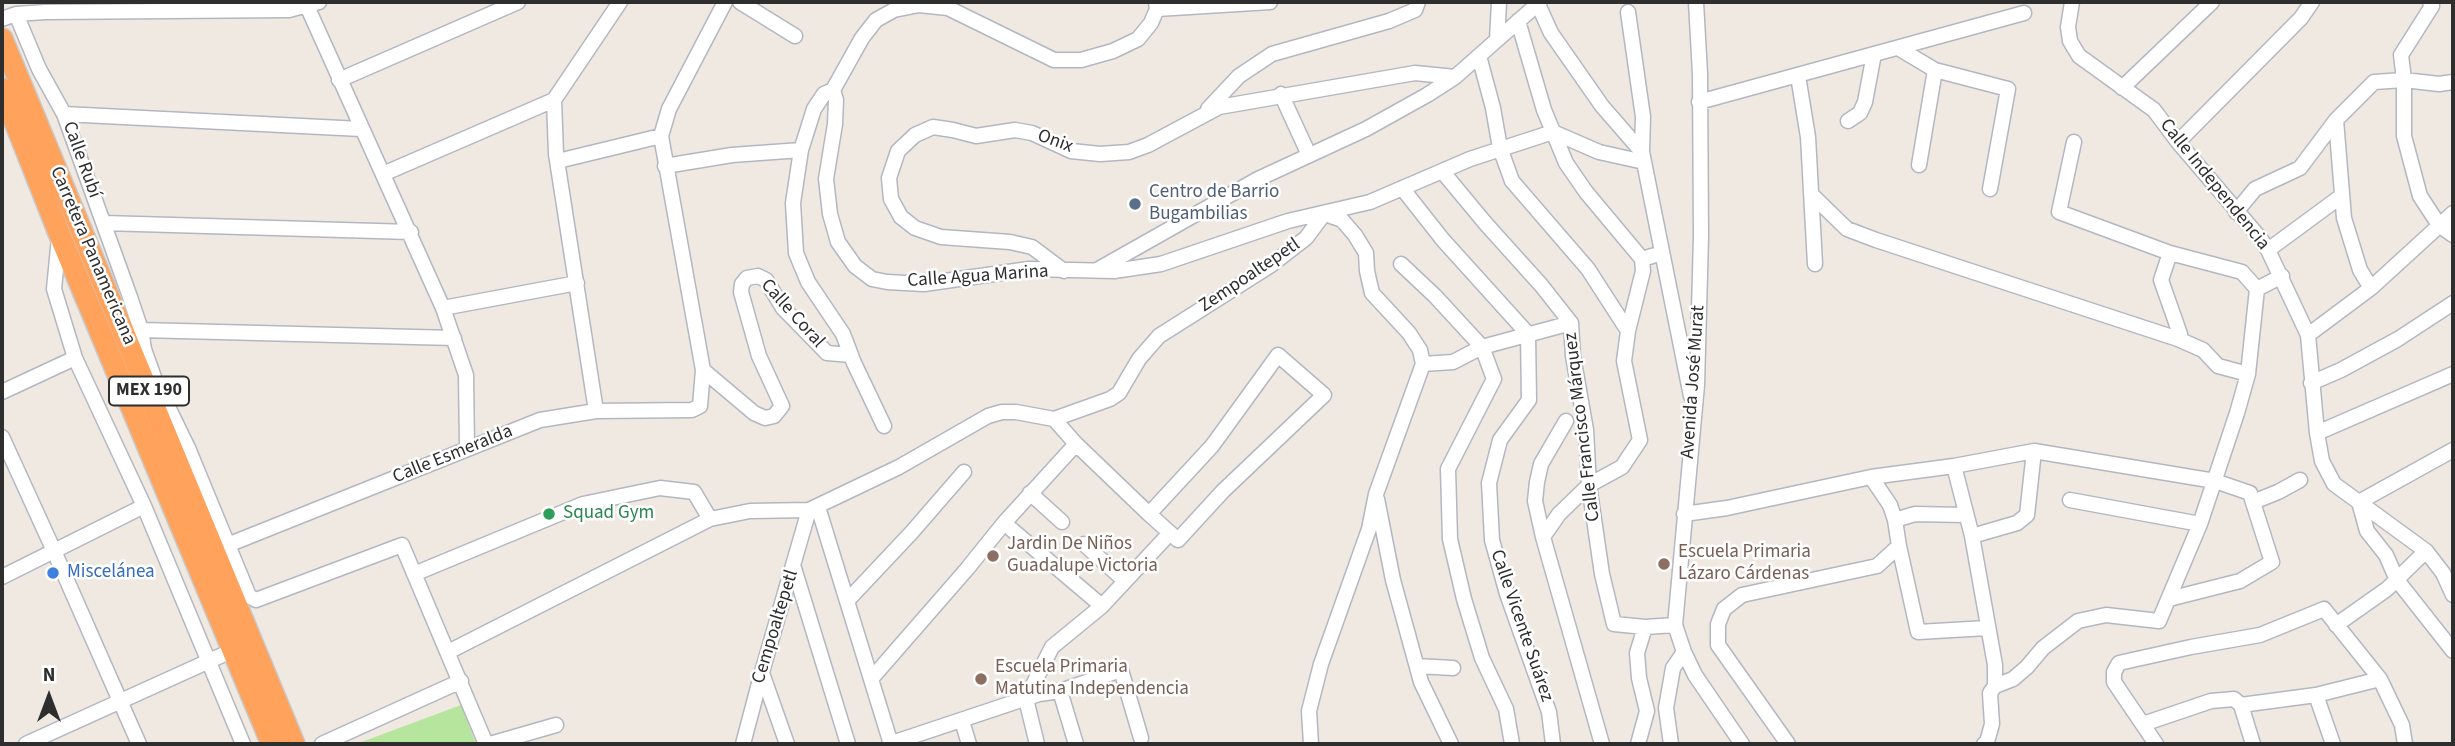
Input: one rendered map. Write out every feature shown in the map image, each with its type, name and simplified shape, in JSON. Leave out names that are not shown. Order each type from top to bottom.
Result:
[{"type":"highway","name":"Carretera Panamericana","points":[[2,39],[121,300],[222,547],[242,647],[272,744]]},
{"type":"highway","name":"Carretera Panamericana","points":[[2,89],[59,233],[242,647],[294,744]]},
{"type":"street","points":[[339,80],[517,2]]},
{"type":"street","points":[[383,174],[554,100],[620,2]]},
{"type":"street","points":[[703,370],[661,136],[669,109],[725,2]]},
{"type":"street","points":[[740,2],[795,36]]},
{"type":"street","points":[[833,90],[862,38],[876,20],[894,10],[919,5],[948,8],[1054,60],[1081,60],[1113,51],[1138,39],[1151,23],[1156,6],[1270,2]]},
{"type":"street","points":[[1202,114],[1239,76],[1272,54],[1389,21],[1415,10],[1418,2]]},
{"type":"street","points":[[1497,40],[1499,2]]},
{"type":"street","name":"Avenida José Murat","points":[[1696,2],[1701,236],[1697,385],[1675,625],[1684,652],[1721,716],[1742,744]]},
{"type":"street","name":"Calle Independencia","points":[[2072,2],[2068,27],[2070,41],[2079,56],[2154,110],[2268,250],[2308,335],[2317,433],[2322,461],[2334,484],[2443,573],[2453,595]]},
{"type":"street","points":[[2122,88],[2212,2]]},
{"type":"street","points":[[2178,142],[2301,18],[2312,2]]},
{"type":"street","points":[[2430,2],[2432,6],[2401,55],[2404,136],[2420,196],[2439,225],[2453,235]]},
{"type":"street","points":[[1096,271],[1258,179],[1366,129],[1455,77],[1538,3],[1550,33],[1602,106],[1643,157]]},
{"type":"street","points":[[9,17],[45,12],[289,10],[313,4],[339,80],[411,232],[454,338],[466,375],[467,449]]},
{"type":"street","points":[[1628,12],[1643,117],[1643,157],[1694,410]]},
{"type":"street","points":[[1699,102],[2024,13]]},
{"type":"street","name":"Calle Rubí","points":[[9,17],[64,114],[104,223],[121,300],[141,330],[144,349],[155,380],[188,449],[222,547],[252,598],[256,600],[402,545],[414,574]]},
{"type":"street","points":[[1518,21],[1553,132],[1566,163],[1586,192],[1642,259],[1643,271],[1628,331],[1624,361],[1640,440],[1622,467],[1589,485],[1559,514],[1543,537]]},
{"type":"street","points":[[1898,48],[1935,69],[2008,89],[1990,189]]},
{"type":"street","points":[[1848,121],[1860,113],[1865,102],[1874,54]]},
{"type":"street","points":[[1479,56],[1500,148],[1512,181],[1588,269],[1628,331]]},
{"type":"street","points":[[1919,165],[1935,69]]},
{"type":"street","name":"Onix","points":[[1065,271],[1032,247],[1010,242],[941,236],[915,228],[901,217],[891,199],[889,178],[898,151],[915,135],[933,127],[976,136],[1015,130],[1032,133],[1071,151],[1100,154],[1129,152],[1148,145],[1219,107],[1281,94],[1415,73],[1455,77]]},
{"type":"street","points":[[1798,76],[1808,137],[1815,264]]},
{"type":"street","points":[[2236,212],[2255,189],[2300,168],[2336,120],[2374,82],[2453,82]]},
{"type":"street","name":"Calle Coral","points":[[703,370],[754,413],[765,418],[774,416],[782,406],[759,356],[741,292],[742,284],[747,278],[758,275],[766,280],[783,308],[827,353],[851,355],[843,334],[808,282],[796,253],[793,203],[801,150],[814,109],[824,94],[833,90]]},
{"type":"street","name":"Calle Agua Marina","points":[[833,90],[836,100],[835,124],[826,179],[830,214],[838,242],[855,266],[872,279],[925,285],[1029,269],[1114,271],[1161,264],[1288,221],[1370,202],[1500,148],[1553,132]]},
{"type":"street","points":[[1281,94],[1309,155]]},
{"type":"street","points":[[554,100],[558,161],[596,411]]},
{"type":"street","points":[[64,114],[361,129]]},
{"type":"street","points":[[2336,120],[2340,197],[2352,248],[2360,270],[2371,288]]},
{"type":"street","points":[[1553,132],[1599,152],[1643,157]]},
{"type":"street","points":[[558,161],[661,136]]},
{"type":"street","points":[[1995,686],[2014,679],[2043,648],[2078,621],[2106,615],[2159,621],[2200,524],[2248,374],[2257,289],[2242,272],[2170,253],[2059,212],[2074,142]]},
{"type":"street","points":[[665,166],[732,156],[801,150]]},
{"type":"street","name":"Calle Francisco Márquez","points":[[1442,172],[1541,285],[1570,323],[1586,430],[1589,485],[1602,574],[1614,624],[1645,627],[1675,625]]},
{"type":"street","points":[[1402,188],[1443,240],[1528,334]]},
{"type":"street","points":[[1813,197],[1847,229],[2178,339],[2203,350],[2218,366],[2248,374]]},
{"type":"street","points":[[2268,250],[2340,197]]},
{"type":"street","points":[[2308,335],[2371,288],[2453,213]]},
{"type":"street","points":[[1311,744],[1309,711],[1321,664],[1365,541],[1376,494],[1423,364],[1420,349],[1409,333],[1372,293],[1366,253],[1355,235],[1342,220],[1324,214]]},
{"type":"street","name":"Zempoaltepetl","points":[[813,508],[899,467],[988,416],[1016,412],[1054,419],[1092,407],[1119,393],[1139,359],[1159,336],[1271,265],[1306,238],[1324,214]]},
{"type":"street","points":[[104,223],[411,232]]},
{"type":"street","points":[[59,233],[54,289],[75,358],[144,506],[243,744]]},
{"type":"street","points":[[1642,259],[1662,253]]},
{"type":"street","points":[[2170,253],[2161,280],[2180,334],[2178,339]]},
{"type":"street","points":[[1401,264],[1482,347],[1494,379],[1448,469],[1450,539],[1482,658],[1506,709],[1512,744]]},
{"type":"street","points":[[2257,289],[2281,276]]},
{"type":"street","points":[[443,307],[577,283]]},
{"type":"street","points":[[2311,383],[2398,340],[2453,303]]},
{"type":"street","points":[[1423,364],[1452,362],[1482,347],[1570,323]]},
{"type":"street","points":[[141,330],[454,338]]},
{"type":"street","name":"Calle Vicente Suárez","points":[[1528,334],[1529,400],[1500,440],[1489,484],[1491,529],[1507,594],[1549,712],[1553,744]]},
{"type":"street","points":[[851,355],[884,426]]},
{"type":"street","points":[[1037,744],[1026,699],[1052,648],[1102,606],[1125,581],[1324,395],[1278,355],[1212,446],[1149,514]]},
{"type":"street","points":[[2,392],[75,358]]},
{"type":"street","name":"Calle Esmeralda","points":[[222,547],[540,420],[596,411],[692,410],[700,407],[703,370]]},
{"type":"street","points":[[2317,433],[2453,374]]},
{"type":"street","points":[[1054,419],[1076,444],[1174,537]]},
{"type":"street","points":[[1566,421],[1541,464],[1535,501],[1602,744]]},
{"type":"street","points":[[2,437],[139,744]]},
{"type":"street","points":[[872,678],[1030,493],[1076,444]]},
{"type":"street","points":[[2453,450],[2359,502],[2367,531],[2453,650]]},
{"type":"street","points":[[1972,536],[2017,523],[2027,514],[2034,451]]},
{"type":"street","points":[[1684,514],[1727,508],[1871,477],[1954,466],[2034,451],[2215,481],[2250,493],[2272,562],[2239,581],[2169,599]]},
{"type":"street","points":[[1954,466],[1972,536],[1995,665],[1995,686],[1990,694],[1989,704],[1992,724],[1984,744]]},
{"type":"street","points":[[848,600],[964,472]]},
{"type":"street","points":[[1871,477],[1890,505],[1895,520],[1918,632],[1987,628]]},
{"type":"street","points":[[2253,502],[2300,480]]},
{"type":"street","points":[[556,725],[488,744],[414,574],[583,504],[660,488],[694,492],[710,519]]},
{"type":"street","points":[[1030,493],[1062,522]]},
{"type":"street","points":[[1376,494],[1393,580],[1421,682],[1451,744]]},
{"type":"street","points":[[2070,500],[2200,524]]},
{"type":"street","points":[[2,577],[144,506]]},
{"type":"street","points":[[449,652],[710,519],[750,511],[813,508],[848,600],[890,744],[1121,670],[1141,738]]},
{"type":"street","name":"Cempoaltepetl","points":[[743,744],[761,672],[813,508]]},
{"type":"street","points":[[1895,520],[1915,514],[1965,515]]},
{"type":"street","points":[[1004,523],[1102,606]]},
{"type":"street","points":[[1084,544],[1125,581]]},
{"type":"street","points":[[1788,744],[1718,645],[1718,624],[1724,609],[1742,595],[1877,566],[1899,546]]},
{"type":"street","points":[[2336,625],[2401,576],[2422,555]]},
{"type":"street","points":[[794,566],[848,744]]},
{"type":"street","points":[[2157,744],[2114,681],[2114,672],[2119,663],[2260,635],[2324,609],[2380,679],[2402,725],[2405,744]]},
{"type":"street","points":[[1638,744],[1647,710],[1639,678],[1637,653],[1645,627]]},
{"type":"street","points":[[26,744],[242,647]]},
{"type":"street","points":[[1671,744],[1667,708],[1673,668],[1684,652]]},
{"type":"street","points":[[1417,666],[1453,668]]},
{"type":"street","points":[[761,672],[787,744]]},
{"type":"street","points":[[2241,705],[2316,695],[2380,679]]},
{"type":"street","points":[[322,744],[461,681]]},
{"type":"street","points":[[1059,691],[1076,744]]},
{"type":"street","points":[[2316,695],[2333,744]]},
{"type":"street","points":[[2143,724],[2211,701],[2234,699],[2241,705],[2253,744]]},
{"type":"street","points":[[1647,710],[1667,708]]},
{"type":"street","points":[[962,721],[969,744]]},
{"type":"green space","points":[[461,705],[476,744],[359,744],[359,743]]},
{"type":"place","name":"Centro de Barrio Bugambilias","points":[[1135,204]]},
{"type":"place","name":"Squad Gym","points":[[549,514]]},
{"type":"place","name":"Jardin De Niños Guadalupe Victoria","points":[[993,556]]},
{"type":"place","name":"Escuela Primaria Lázaro Cárdenas","points":[[1664,564]]},
{"type":"place","name":"Miscelánea","points":[[53,573]]},
{"type":"place","name":"Escuela Primaria Matutina Independencia","points":[[981,679]]}]
